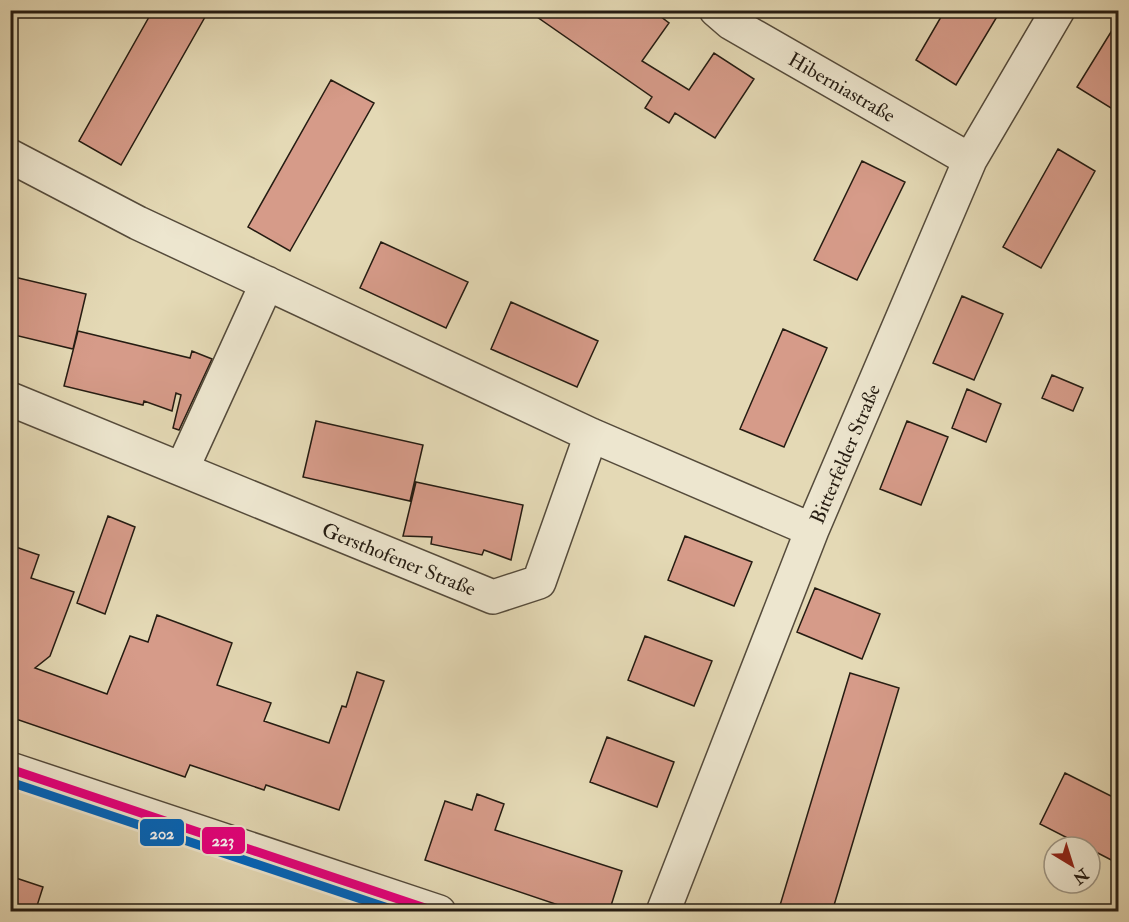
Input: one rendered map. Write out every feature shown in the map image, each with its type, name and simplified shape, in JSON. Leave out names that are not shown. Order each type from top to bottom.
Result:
[{"type":"street","name":"Hiberniastraße","points":[[716,10],[731,23],[970,160]]},
{"type":"street","name":"Bitterfelder Straße","points":[[663,912],[812,530],[970,160],[1058,10]]},
{"type":"street","points":[[10,156],[138,223],[267,284],[591,435],[812,530]]},
{"type":"street","points":[[182,469],[267,284]]},
{"type":"street","name":"Gersthofener Straße","points":[[10,399],[493,597],[539,582],[591,435]]},
{"type":"street","points":[[10,769],[439,912]]},
{"type":"building","points":[[153,10],[209,10],[121,165],[79,141]]},
{"type":"building","points":[[527,10],[652,10],[669,23],[642,61],[689,90],[714,53],[754,79],[715,138],[675,113],[669,123],[645,108],[652,97]]},
{"type":"building","points":[[945,10],[1001,10],[956,85],[916,60]]},
{"type":"building","points":[[1119,19],[1119,113],[1077,87]]},
{"type":"building","points":[[331,80],[374,103],[290,251],[248,227]]},
{"type":"building","points":[[1058,149],[1095,171],[1041,268],[1003,247]]},
{"type":"building","points":[[862,161],[905,182],[857,280],[814,260]]},
{"type":"building","points":[[381,242],[468,282],[446,328],[360,288]]},
{"type":"building","points":[[10,276],[86,294],[73,349],[10,334]]},
{"type":"building","points":[[962,296],[1003,314],[974,380],[933,363]]},
{"type":"building","points":[[511,302],[598,341],[577,387],[491,349]]},
{"type":"building","points":[[783,329],[827,348],[784,447],[740,429]]},
{"type":"building","points":[[78,331],[190,358],[192,351],[212,359],[179,430],[173,428],[181,395],[176,393],[172,411],[144,401],[143,405],[64,386]]},
{"type":"building","points":[[1052,375],[1083,388],[1073,411],[1042,398]]},
{"type":"building","points":[[967,389],[1001,404],[986,442],[952,428]]},
{"type":"building","points":[[316,421],[423,445],[410,501],[303,477]]},
{"type":"building","points":[[907,421],[948,437],[921,505],[880,489]]},
{"type":"building","points":[[416,482],[523,505],[511,560],[484,550],[482,555],[431,544],[432,537],[403,536]]},
{"type":"building","points":[[108,516],[135,527],[105,614],[77,603]]},
{"type":"building","points":[[685,536],[752,562],[734,606],[668,580]]},
{"type":"building","points":[[10,545],[39,555],[31,578],[74,592],[50,656],[35,668],[107,694],[130,636],[148,642],[157,615],[232,643],[217,685],[271,703],[264,721],[329,743],[342,706],[346,707],[357,672],[384,681],[339,810],[266,785],[264,790],[190,765],[185,777],[10,717]]},
{"type":"building","points":[[815,588],[880,614],[862,659],[797,632]]},
{"type":"building","points":[[645,636],[712,661],[694,706],[628,680]]},
{"type":"building","points":[[850,673],[899,688],[832,912],[778,912]]},
{"type":"building","points":[[607,737],[674,762],[657,807],[590,782]]},
{"type":"building","points":[[1065,773],[1119,800],[1119,864],[1102,855],[1102,835],[1062,835],[1040,824]]},
{"type":"building","points":[[477,794],[504,804],[495,830],[622,871],[609,912],[579,912],[425,860],[445,801],[472,810]]},
{"type":"building","points":[[10,876],[43,887],[35,912],[10,912]]},
{"type":"transit line","name":"223","points":[[10,769],[437,912]]},
{"type":"transit line","name":"202","points":[[10,782],[400,912]]}]
